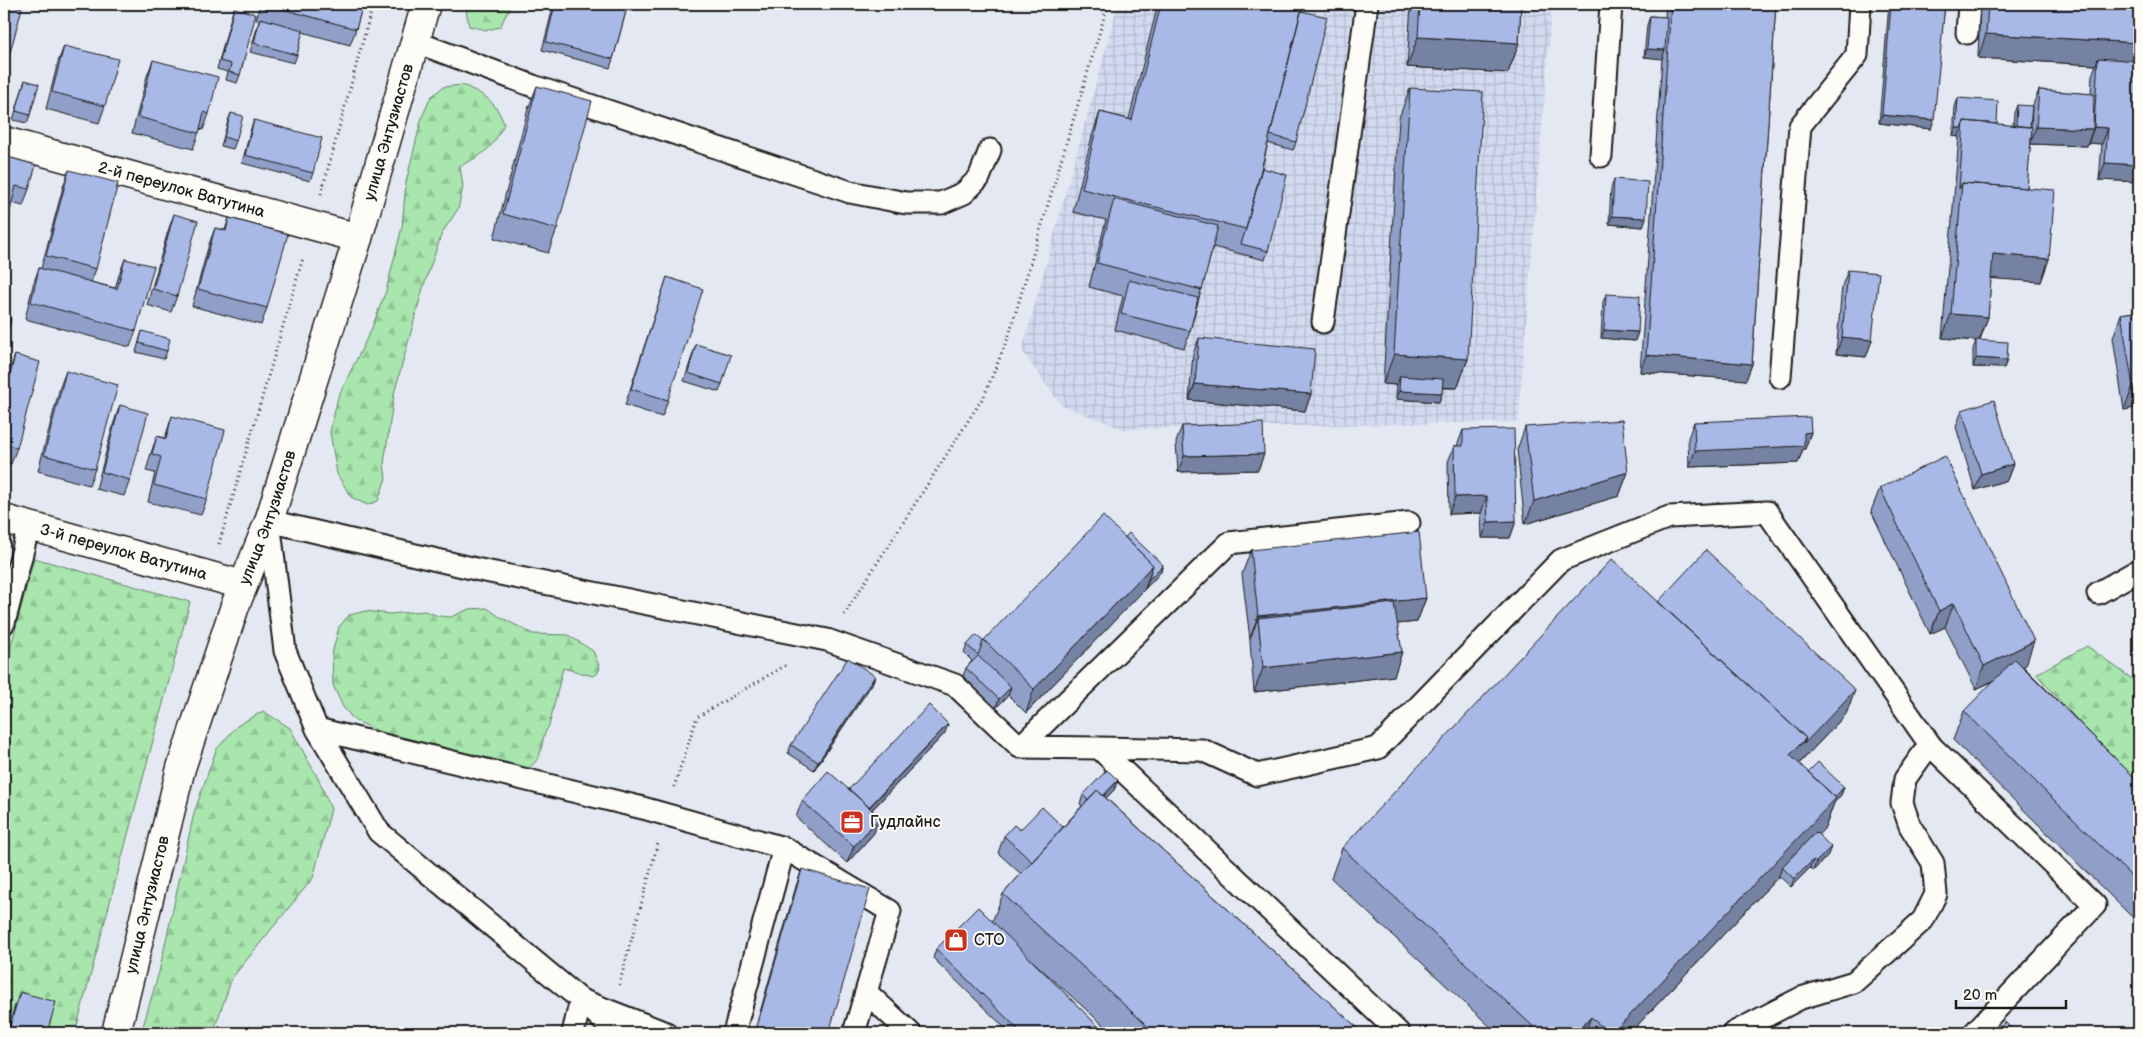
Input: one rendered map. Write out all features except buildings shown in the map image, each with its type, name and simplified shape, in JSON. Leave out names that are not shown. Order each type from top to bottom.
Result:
[{"type":"street","name":"улица Энтузиастов","points":[[116,1033],[181,768],[243,585],[269,520],[358,238],[426,4]]},
{"type":"street","name":"2-й переулок Ватутина","points":[[4,141],[358,238]]},
{"type":"street","name":"3-й переулок Ватутина","points":[[17,522],[243,585]]},
{"type":"lane","points":[[1323,322],[1367,4]]},
{"type":"lane","points":[[1601,156],[1611,4]]},
{"type":"lane","points":[[1780,377],[1800,126],[1857,55],[1860,4]]},
{"type":"lane","points":[[1967,33],[1968,4]]},
{"type":"lane","points":[[416,42],[534,86],[850,192],[906,203],[941,203],[964,193],[979,178],[990,150]]},
{"type":"lane","points":[[616,1033],[581,1000],[379,832],[317,729],[285,652],[269,520],[480,570],[827,640],[955,685],[1020,747],[1202,750],[1257,775],[1378,748],[1561,560],[1669,517],[1766,512],[1930,744],[2095,904],[1974,1033]]},
{"type":"lane","points":[[4,623],[17,522]]},
{"type":"lane","points":[[1020,747],[1229,543],[1409,523]]},
{"type":"lane","points":[[2098,592],[2139,570]]},
{"type":"lane","points":[[317,729],[644,802],[665,815],[784,848],[890,911],[854,1033]]},
{"type":"lane","points":[[1734,1033],[1801,998],[1854,982],[1923,920],[1936,894],[1933,862],[1910,826],[1902,803],[1905,779],[1930,744]]},
{"type":"lane","points":[[1099,748],[1399,1033]]},
{"type":"lane","points":[[734,1033],[784,848]]},
{"type":"lane","points":[[866,992],[910,1033]]},
{"type":"lane","points":[[581,1000],[666,1033]]},
{"type":"lane","points":[[573,1033],[581,1000]]},
{"type":"path","points":[[210,576],[312,226],[373,4]]},
{"type":"path","points":[[612,1011],[665,815],[697,717],[827,640],[984,396],[1008,338],[1108,4]]},
{"type":"shaded area","points":[[1118,4],[1552,4],[1518,422],[1123,429],[1061,405],[1022,351]]},
{"type":"green space","points":[[465,4],[511,4],[500,27],[486,30],[469,26]]},
{"type":"green space","points":[[463,85],[489,100],[497,109],[504,124],[487,150],[460,166],[463,187],[458,209],[442,233],[423,288],[394,394],[384,464],[386,478],[378,501],[367,505],[351,497],[337,474],[330,432],[338,397],[371,330],[386,291],[402,227],[406,182],[422,117],[431,97],[443,87]]},
{"type":"green space","points":[[34,558],[190,602],[75,1033],[4,1033],[4,673]]},
{"type":"green space","points":[[487,608],[533,634],[568,635],[593,651],[600,668],[597,674],[593,676],[563,668],[549,726],[543,738],[540,753],[528,769],[411,751],[376,730],[354,720],[343,707],[333,685],[332,654],[339,627],[349,615],[366,611],[389,614],[424,611],[439,616],[451,617],[469,609]]},
{"type":"green space","points":[[2087,646],[2139,684],[2139,789],[2036,674]]},
{"type":"green space","points":[[263,711],[290,728],[319,780],[331,809],[313,878],[232,978],[213,1033],[141,1033],[159,972],[194,813],[216,750],[237,726]]},
{"type":"place","name":"Гудлайнс","points":[[852,822]]},
{"type":"place","name":"СТО","points":[[956,940]]}]
